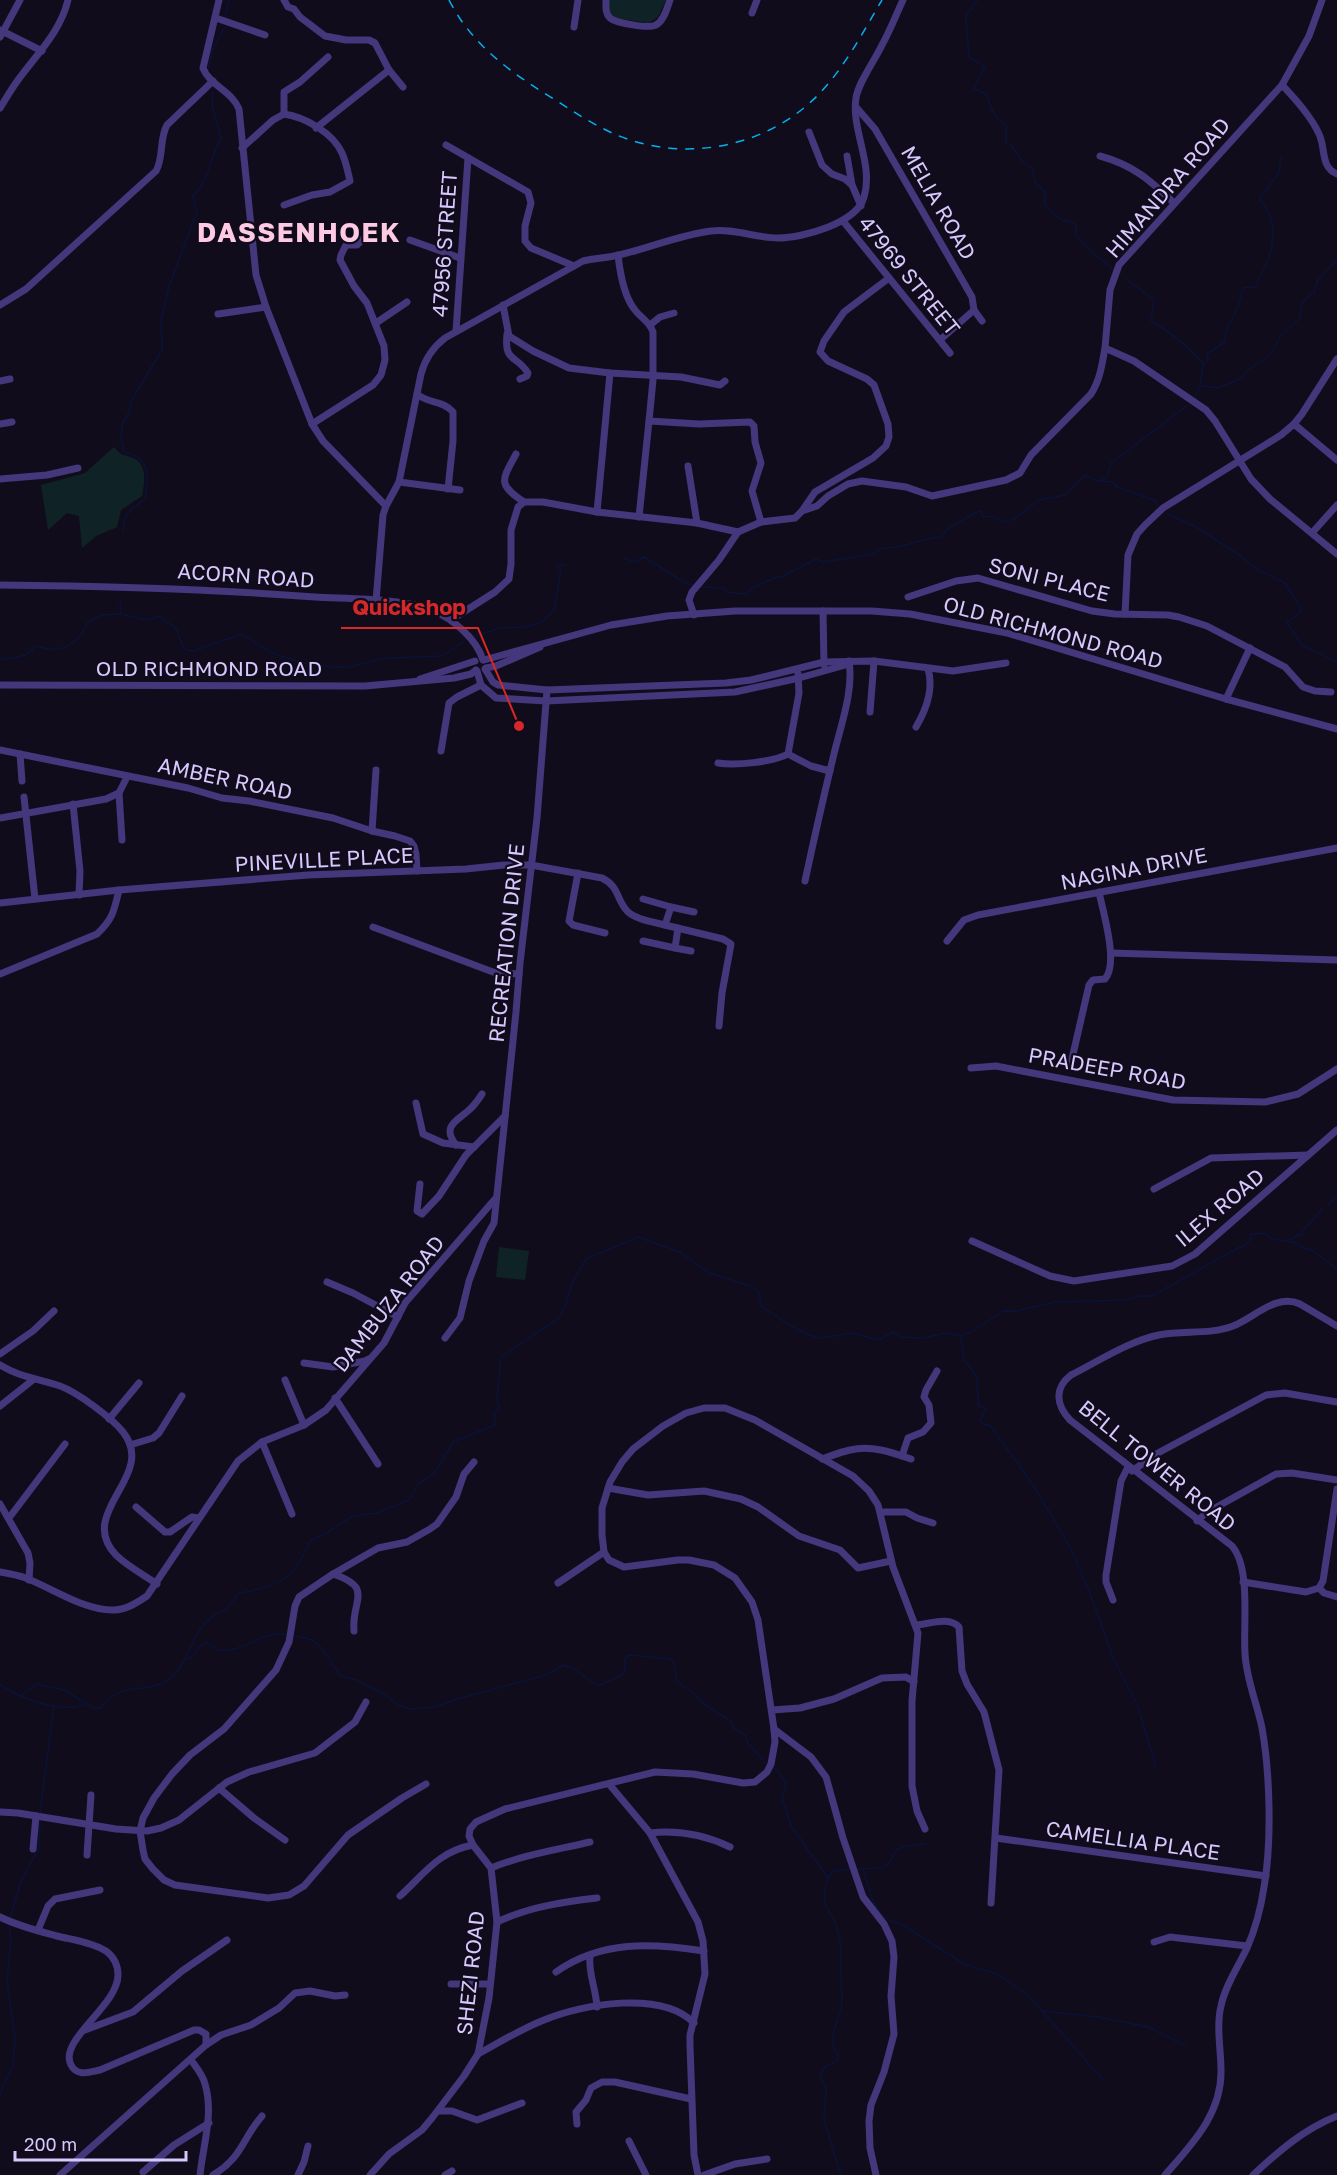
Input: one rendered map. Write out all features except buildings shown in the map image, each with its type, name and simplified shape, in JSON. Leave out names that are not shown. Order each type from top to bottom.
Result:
[{"type":"street","points":[[20,0],[1,33],[42,51]]},
{"type":"street","points":[[0,108],[63,18],[68,0]]},
{"type":"street","points":[[219,0],[203,65],[206,74],[237,104],[256,275],[266,307],[312,424],[323,441],[386,506]]},
{"type":"street","points":[[284,0],[288,7],[294,9],[300,17],[325,36],[346,40],[369,40],[375,43],[389,70],[403,87]]},
{"type":"street","points":[[574,27],[578,0]]},
{"type":"street","points":[[606,0],[606,10],[613,20],[645,27],[660,22],[670,0]]},
{"type":"street","points":[[752,13],[757,0]]},
{"type":"street","points":[[376,601],[386,506],[399,482],[423,364],[428,355],[438,344],[456,331],[574,266],[595,258],[618,255],[668,239],[712,231],[730,231],[778,238],[799,235],[843,221],[853,214],[861,206],[864,198],[866,179],[855,107],[857,94],[903,0]]},
{"type":"street","name":"HIMANDRA ROAD","points":[[738,532],[761,522],[790,519],[855,482],[869,481],[906,487],[932,496],[1011,479],[1020,473],[1031,455],[1088,399],[1097,385],[1105,348],[1110,290],[1119,265],[1282,85],[1309,36],[1322,0]]},
{"type":"street","points":[[216,18],[265,35]]},
{"type":"street","points":[[284,114],[283,94],[328,57]]},
{"type":"street","points":[[316,128],[389,70]]},
{"type":"street","points":[[0,305],[26,289],[156,171],[160,164],[163,132],[167,125],[213,81]]},
{"type":"street","points":[[1282,85],[1296,99],[1318,131],[1325,163],[1330,171],[1337,174]]},
{"type":"street","name":"MELIA ROAD","points":[[855,107],[875,129],[921,206],[972,297],[974,310],[982,321]]},
{"type":"street","points":[[242,148],[273,120],[284,114],[299,117],[316,128],[331,139],[342,152],[350,181],[330,192],[312,195],[284,205]]},
{"type":"street","points":[[809,132],[822,165],[832,174],[845,179],[852,185]]},
{"type":"street","points":[[446,145],[528,192],[531,203],[525,226],[525,241],[531,248],[574,266]]},
{"type":"street","points":[[847,156],[852,185],[861,206]]},
{"type":"street","points":[[1100,156],[1139,172],[1151,180],[1174,203]]},
{"type":"street","name":"47956 STREET","points":[[456,331],[468,158]]},
{"type":"street","name":"47969 STREET","points":[[843,221],[950,353]]},
{"type":"street","points":[[312,424],[359,395],[373,385],[381,375],[386,354],[376,323],[366,300],[354,286],[340,257],[346,245],[354,246],[369,237]]},
{"type":"street","points":[[410,240],[460,258]]},
{"type":"street","points":[[618,255],[630,302],[650,325],[654,343],[639,517]]},
{"type":"street","points":[[802,511],[815,492],[873,458],[886,446],[889,437],[888,424],[874,385],[867,379],[828,361],[821,355],[820,347],[844,312],[889,278]]},
{"type":"street","points":[[376,323],[407,302]]},
{"type":"street","points":[[503,305],[508,354],[528,373],[520,379]]},
{"type":"street","points":[[218,314],[266,307]]},
{"type":"street","points":[[940,340],[974,310]]},
{"type":"street","points":[[650,325],[660,317],[674,313]]},
{"type":"street","points":[[507,334],[533,351],[580,370],[681,377],[720,385],[725,381]]},
{"type":"street","points":[[1105,348],[1134,361],[1206,410],[1251,479],[1270,499],[1337,554]]},
{"type":"street","points":[[1125,614],[1128,555],[1137,534],[1164,508],[1281,435],[1294,423],[1337,359]]},
{"type":"street","points":[[597,512],[610,373]]},
{"type":"street","points":[[0,381],[10,379]]},
{"type":"street","points":[[417,394],[421,398],[445,404],[453,412],[453,441],[448,489]]},
{"type":"street","points":[[649,421],[753,424],[761,464],[752,491],[761,522]]},
{"type":"street","points":[[0,424],[12,422]]},
{"type":"street","points":[[1294,423],[1337,460]]},
{"type":"street","points":[[516,454],[506,473],[504,483],[507,489],[524,502],[543,502],[597,512],[697,523],[738,532],[692,592],[689,600],[694,615]]},
{"type":"street","points":[[688,466],[697,523]]},
{"type":"street","points":[[0,479],[47,475],[78,468]]},
{"type":"street","points":[[399,482],[460,490]]},
{"type":"street","points":[[451,620],[495,592],[509,579],[511,530],[518,507],[524,502]]},
{"type":"street","points":[[1312,533],[1337,505]]},
{"type":"street","name":"SONI PLACE","points":[[908,597],[956,581],[978,578],[1092,611],[1168,615],[1193,621],[1250,648],[1285,667],[1303,687],[1331,692]]},
{"type":"street","name":"ACORN ROAD","points":[[0,585],[216,589],[419,606],[433,610],[451,620],[476,646],[482,663]]},
{"type":"street","name":"OLD RICHMOND ROAD","points":[[417,680],[534,651],[542,646],[611,625],[667,616],[735,611],[872,611],[909,614],[976,626],[1337,729]]},
{"type":"street","points":[[823,611],[824,671]]},
{"type":"street","points":[[1226,699],[1250,648]]},
{"type":"street","points":[[476,670],[482,686],[496,698],[546,701],[735,692],[799,678],[858,661],[953,671],[1006,663]]},
{"type":"street","points":[[870,712],[874,661]]},
{"type":"street","points":[[482,663],[493,682],[498,685],[547,690],[726,684],[824,662],[849,663]]},
{"type":"street","name":"OLD RICHMOND ROAD","points":[[0,685],[364,686],[454,678],[471,674],[482,663]]},
{"type":"street","points":[[806,881],[850,681],[849,663]]},
{"type":"street","points":[[788,754],[800,693],[797,669]]},
{"type":"street","points":[[916,727],[928,701],[930,678],[928,669]]},
{"type":"street","points":[[441,751],[449,703],[482,686]]},
{"type":"street","name":"RECREATION DRIVE","points":[[445,1338],[460,1318],[469,1281],[484,1241],[494,1223],[537,818],[547,690]]},
{"type":"street","name":"AMBER ROAD","points":[[0,750],[188,788],[222,798],[249,801],[333,818],[410,841],[416,854],[417,871]]},
{"type":"street","points":[[20,754],[22,781]]},
{"type":"street","points":[[788,754],[811,766],[830,771]]},
{"type":"street","points":[[718,763],[749,762],[780,758],[788,754]]},
{"type":"street","points":[[372,831],[376,770]]},
{"type":"street","points":[[122,840],[119,793],[127,777]]},
{"type":"street","points":[[0,818],[106,799],[119,793]]},
{"type":"street","points":[[24,797],[36,899]]},
{"type":"street","points":[[73,804],[80,871],[79,895]]},
{"type":"street","name":"NAGINA DRIVE","points":[[947,941],[959,924],[970,916],[1337,848]]},
{"type":"street","name":"PINEVILLE PLACE","points":[[0,903],[119,890],[308,875],[531,864],[609,882],[631,914],[723,939],[731,944],[722,993],[719,1026]]},
{"type":"street","points":[[578,873],[569,921],[573,925],[605,933]]},
{"type":"street","points":[[0,974],[97,934],[113,915],[119,890]]},
{"type":"street","points":[[1071,1063],[1089,985],[1093,980],[1107,977],[1110,972],[1111,952],[1099,892]]},
{"type":"street","points":[[643,899],[694,912]]},
{"type":"street","points":[[666,925],[671,907]]},
{"type":"street","points":[[373,927],[493,972],[519,974]]},
{"type":"street","points":[[675,948],[678,928]]},
{"type":"street","points":[[643,941],[691,951]]},
{"type":"street","points":[[1111,952],[1337,960]]},
{"type":"street","name":"PRADEEP ROAD","points":[[971,1068],[996,1066],[1173,1100],[1265,1102],[1298,1094],[1337,1069]]},
{"type":"street","points":[[456,1145],[451,1138],[451,1128],[482,1094]]},
{"type":"street","points":[[416,1103],[423,1134],[442,1143],[474,1147]]},
{"type":"street","points":[[420,1184],[417,1211],[422,1214],[439,1196],[462,1160],[505,1116]]},
{"type":"street","name":"ILEX ROAD","points":[[972,1241],[1065,1281],[1172,1266],[1195,1254],[1337,1130]]},
{"type":"street","points":[[1154,1189],[1211,1158],[1308,1155]]},
{"type":"street","name":"DAMBUZA ROAD","points":[[0,1572],[29,1580],[77,1601],[115,1611],[133,1605],[147,1596],[238,1461],[262,1442],[304,1425],[321,1414],[374,1356],[384,1343],[405,1303],[495,1199]]},
{"type":"street","points":[[327,1282],[354,1293],[398,1317]]},
{"type":"street","name":"BELL TOWER ROAD","points":[[1165,2175],[1204,2128],[1218,2099],[1221,2073],[1220,2007],[1252,1936],[1266,1876],[1269,1805],[1267,1779],[1262,1727],[1249,1681],[1245,1655],[1243,1582],[1237,1552],[1130,1469],[1063,1413],[1058,1400],[1061,1384],[1071,1375],[1138,1342],[1161,1335],[1226,1328],[1281,1301],[1294,1301],[1337,1326]]},
{"type":"street","points":[[0,1354],[33,1331],[54,1311]]},
{"type":"street","points":[[304,1363],[333,1366],[365,1361],[374,1356]]},
{"type":"street","points":[[0,1365],[10,1372],[68,1389],[124,1433],[130,1445],[132,1463],[129,1474],[106,1515],[107,1542],[115,1554],[157,1584]]},
{"type":"street","points":[[902,1456],[908,1438],[923,1432],[931,1422],[929,1405],[924,1398],[937,1371]]},
{"type":"street","points":[[0,1406],[34,1379]]},
{"type":"street","points":[[285,1380],[304,1425]]},
{"type":"street","points":[[109,1419],[139,1383]]},
{"type":"street","points":[[1113,1600],[1106,1582],[1106,1575],[1121,1481],[1130,1469],[1266,1395],[1285,1393],[1337,1402]]},
{"type":"street","points":[[130,1445],[153,1438],[159,1433],[182,1396]]},
{"type":"street","points":[[335,1398],[378,1464]]},
{"type":"street","points":[[590,1842],[550,1849],[491,1868],[473,1845],[470,1829],[476,1822],[490,1815],[655,1772],[693,1774],[743,1783],[755,1782],[767,1772],[771,1764],[775,1742],[774,1729],[758,1620],[752,1602],[735,1578],[714,1565],[689,1560],[624,1568],[609,1560],[604,1552],[602,1508],[608,1488],[622,1462],[633,1449],[663,1426],[686,1413],[713,1407],[733,1410],[755,1420],[859,1481],[874,1497],[881,1512],[891,1561],[903,1599],[916,1625],[919,1643],[914,1683],[912,1786],[917,1811],[926,1829]]},
{"type":"street","points":[[262,1442],[292,1514]]},
{"type":"street","points":[[9,1518],[65,1444]]},
{"type":"street","points":[[822,1459],[856,1449],[887,1450],[911,1459]]},
{"type":"street","points":[[426,1784],[348,1835],[304,1886],[298,1891],[281,1897],[268,1898],[175,1885],[164,1880],[145,1859],[140,1831],[142,1818],[172,1773],[190,1755],[224,1729],[276,1670],[289,1642],[295,1606],[299,1597],[378,1548],[407,1542],[437,1524],[456,1497],[464,1474],[474,1462]]},
{"type":"street","points":[[1197,1521],[1206,1513],[1276,1474],[1292,1473],[1337,1480]]},
{"type":"street","points":[[608,1488],[648,1495],[704,1491],[741,1498],[799,1536],[840,1550],[858,1568],[891,1561]]},
{"type":"street","points":[[1243,1582],[1306,1592],[1318,1588],[1323,1581],[1337,1489]]},
{"type":"street","points":[[0,1504],[28,1554],[29,1580]]},
{"type":"street","points":[[136,1507],[165,1532],[170,1532],[192,1517],[199,1518]]},
{"type":"street","points":[[881,1512],[906,1512],[933,1523]]},
{"type":"street","points":[[558,1583],[604,1552]]},
{"type":"street","points":[[333,1574],[350,1580],[357,1589],[358,1603],[354,1631]]},
{"type":"street","points":[[1318,1588],[1324,1593],[1337,1597]]},
{"type":"street","points":[[916,1625],[947,1621],[959,1627],[962,1671],[984,1712],[997,1758],[999,1785],[992,1903]]},
{"type":"street","points":[[772,1710],[800,1708],[834,1699],[882,1678],[906,1677],[914,1683]]},
{"type":"street","points":[[0,1812],[140,1831],[161,1828],[179,1820],[227,1782],[315,1753],[355,1722],[366,1702]]},
{"type":"street","points":[[774,1729],[811,1757],[823,1772],[863,1897],[890,1933],[894,1953],[891,1996],[894,2034],[884,2072],[871,2105],[869,2121],[870,2148],[876,2175]]},
{"type":"street","points":[[609,1784],[650,1833],[698,1922],[704,1951],[705,1974],[690,2035],[694,2155],[698,2175]]},
{"type":"street","points":[[219,1788],[254,1818],[285,1840]]},
{"type":"street","points":[[87,1855],[91,1795]]},
{"type":"street","points":[[33,1849],[36,1816]]},
{"type":"street","points":[[650,1833],[680,1832],[730,1847]]},
{"type":"street","name":"CAMELLIA PLACE","points":[[996,1838],[1266,1876]]},
{"type":"street","points":[[400,1896],[434,1862],[453,1851],[473,1845]]},
{"type":"street","name":"SHEZI ROAD","points":[[370,2175],[389,2154],[422,2130],[439,2111],[478,2054],[490,1984],[497,1922],[491,1868]]},
{"type":"street","points":[[38,1930],[48,1906],[55,1899],[100,1890]]},
{"type":"street","points":[[497,1922],[513,1914],[544,1905],[597,1898]]},
{"type":"street","points":[[0,1917],[18,1925],[89,1944],[114,1958],[118,1967],[118,1978],[110,2000],[82,2031],[72,2046],[69,2058],[73,2069],[86,2073],[100,2070],[194,2030],[206,2034],[206,2044]]},
{"type":"street","points":[[1154,1942],[1170,1937],[1247,1946]]},
{"type":"street","points":[[82,2031],[133,2012],[182,1971],[227,1940]]},
{"type":"street","points":[[556,1972],[612,1947],[656,1946],[704,1951]]},
{"type":"street","points":[[590,1956],[589,1966],[595,1986],[597,2007]]},
{"type":"street","points":[[451,1984],[490,1984]]},
{"type":"street","points":[[60,2175],[191,2060],[206,2044],[251,2025],[279,2008],[296,1993],[302,1991],[334,1996],[345,1995]]},
{"type":"street","points":[[478,2054],[544,2020],[597,2007],[625,2003],[671,2008],[682,2012],[694,2023]]},
{"type":"street","points":[[191,2060],[205,2083],[208,2096],[208,2124],[200,2175]]},
{"type":"street","points":[[577,2124],[576,2112],[583,2105],[591,2088],[602,2082],[615,2082],[691,2099]]},
{"type":"street","points":[[439,2111],[452,2110],[477,2120],[522,2103]]},
{"type":"street","points":[[213,2175],[237,2156],[251,2130],[262,2116]]},
{"type":"street","points":[[1253,2175],[1295,2138],[1308,2129],[1337,2116]]},
{"type":"street","points":[[143,2172],[174,2145],[208,2124]]},
{"type":"street","points":[[629,2141],[646,2175]]},
{"type":"street","points":[[298,2175],[308,2146]]},
{"type":"street","points":[[704,2175],[735,2164],[767,2159]]},
{"type":"green space","points":[[609,0],[666,0],[658,17],[649,23],[614,18],[608,8]]},
{"type":"green space","points":[[114,447],[122,454],[135,459],[142,466],[144,486],[142,496],[121,510],[117,527],[96,536],[82,548],[79,516],[67,513],[48,530],[41,485],[85,473]]},
{"type":"green space","points":[[499,1247],[529,1251],[525,1280],[496,1277]]},
{"type":"waterway","points":[[225,17],[229,0]]},
{"type":"waterway","points":[[977,0],[966,16],[969,57],[985,67],[974,88],[987,95],[994,112],[1006,126],[1006,142],[1033,170],[1035,182],[1045,192],[1045,206],[1063,221],[1076,225],[1076,235],[1112,268]]},
{"type":"waterway","points":[[208,70],[212,50],[225,27]]},
{"type":"waterway","points":[[123,532],[129,512],[145,499],[147,475],[144,464],[133,455],[124,452],[121,438],[122,424],[129,413],[131,401],[162,350],[161,320],[169,286],[197,212],[193,196],[203,183],[221,138],[212,105],[213,91]]},
{"type":"waterway","points":[[1203,366],[1208,359],[1207,354],[1224,343],[1227,328],[1238,307],[1243,288],[1255,287],[1267,263],[1272,246],[1273,228],[1270,216],[1260,198],[1279,173],[1281,157]]},
{"type":"waterway","points":[[1195,396],[1200,386],[1218,388],[1240,379],[1249,369],[1270,355],[1280,337],[1300,318],[1303,303],[1314,292],[1318,280],[1337,260]]},
{"type":"waterway","points":[[1126,279],[1154,300],[1151,321],[1178,340],[1203,363],[1200,386]]},
{"type":"waterway","points":[[700,587],[724,588],[726,592],[746,594],[752,588],[781,577],[816,559],[823,562],[874,554],[884,548],[941,537],[950,527],[979,511],[984,517],[993,516],[1002,522],[1014,519],[1039,500],[1065,495],[1085,475],[1097,481],[1106,478],[1111,463],[1188,405]]},
{"type":"waterway","points":[[1102,481],[1113,482],[1117,487],[1156,501],[1157,505]]},
{"type":"waterway","points":[[1168,514],[1196,527],[1241,556],[1256,569],[1285,583],[1302,610],[1287,623],[1302,645],[1337,662]]},
{"type":"waterway","points":[[623,558],[635,562],[644,557],[694,586]]},
{"type":"waterway","points":[[473,637],[500,628],[525,627],[542,622],[554,610],[561,571],[558,569],[559,566],[566,565]]},
{"type":"waterway","points":[[120,602],[121,613]]},
{"type":"waterway","points":[[0,659],[24,655],[34,647],[62,648],[77,639],[87,623],[102,615],[121,614],[146,620],[161,616],[164,622],[176,629],[184,649],[193,651],[242,634],[280,656],[307,664],[333,667],[349,667],[386,658],[442,656],[463,642]]},
{"type":"waterway","points":[[1328,1205],[1337,1197]]},
{"type":"waterway","points":[[1288,1240],[1297,1235],[1301,1236],[1322,1209]]},
{"type":"waterway","points":[[0,1685],[20,1696],[37,1684],[64,1690],[94,1708],[101,1708],[118,1693],[156,1686],[165,1682],[179,1669],[203,1626],[226,1608],[239,1593],[275,1584],[284,1579],[298,1565],[310,1541],[353,1516],[377,1513],[409,1500],[418,1484],[434,1474],[453,1442],[495,1425],[494,1415],[499,1408],[497,1399],[501,1357],[559,1318],[572,1283],[586,1259],[638,1237],[680,1252],[709,1273],[750,1286],[759,1292],[761,1306],[791,1326],[821,1338],[853,1333],[878,1340],[893,1332],[901,1337],[923,1338],[946,1333],[961,1336],[973,1331],[1003,1311],[1017,1311],[1055,1302],[1127,1300],[1139,1296],[1152,1296],[1245,1245],[1249,1242],[1251,1234],[1264,1233],[1272,1239],[1293,1242],[1312,1250],[1337,1269]]},
{"type":"waterway","points":[[961,1338],[964,1360],[977,1377],[978,1405],[986,1409],[980,1420],[983,1424],[990,1425],[1035,1488],[1072,1551],[1114,1660],[1137,1704],[1156,1767]]},
{"type":"waterway","points":[[187,1659],[206,1642],[217,1649],[228,1650],[268,1636],[286,1634]]},
{"type":"waterway","points":[[294,1636],[315,1642],[341,1676],[356,1680],[386,1695],[398,1705],[411,1709],[435,1707],[546,1675],[564,1665],[573,1668],[598,1686],[622,1675],[625,1669],[625,1658],[629,1655],[671,1659],[677,1682],[695,1694],[700,1701],[732,1722],[733,1728],[746,1736],[747,1742],[767,1764]]},
{"type":"waterway","points":[[21,1696],[36,1702],[62,1707],[86,1704]]},
{"type":"waterway","points":[[40,1814],[54,1705]]},
{"type":"waterway","points":[[773,1768],[777,1770],[786,1784],[782,1798],[791,1826],[828,1878],[825,1903],[840,1940],[842,2006],[833,2038],[838,2060],[825,2067],[821,2078],[826,2090],[824,2120],[841,2175]]},
{"type":"waterway","points":[[10,1917],[21,1882],[39,1848],[40,1819]]},
{"type":"waterway","points":[[857,1869],[881,1868],[889,1863],[896,1850],[906,1846],[926,1844]]},
{"type":"waterway","points":[[828,1878],[833,1871],[849,1869]]},
{"type":"waterway","points":[[863,1869],[872,1899],[881,1914],[903,1925],[964,1964],[997,1974],[1029,1996],[1103,2080]]},
{"type":"waterway","points":[[0,2095],[13,2064],[15,2038],[7,1981],[11,1940],[9,1925]]},
{"type":"waterway","points":[[1043,2011],[1098,2017],[1148,2027],[1186,2046]]},
{"type":"railway","points":[[449,0],[470,32],[496,58],[510,70],[577,114],[612,133],[639,142],[666,148],[694,149],[722,146],[748,139],[774,128],[798,113],[819,94],[837,72],[882,0]]},
{"type":"place","name":"Quickshop","points":[[519,726]]},
{"type":"district","name":"DASSENHOEK","points":[[299,233]]}]
